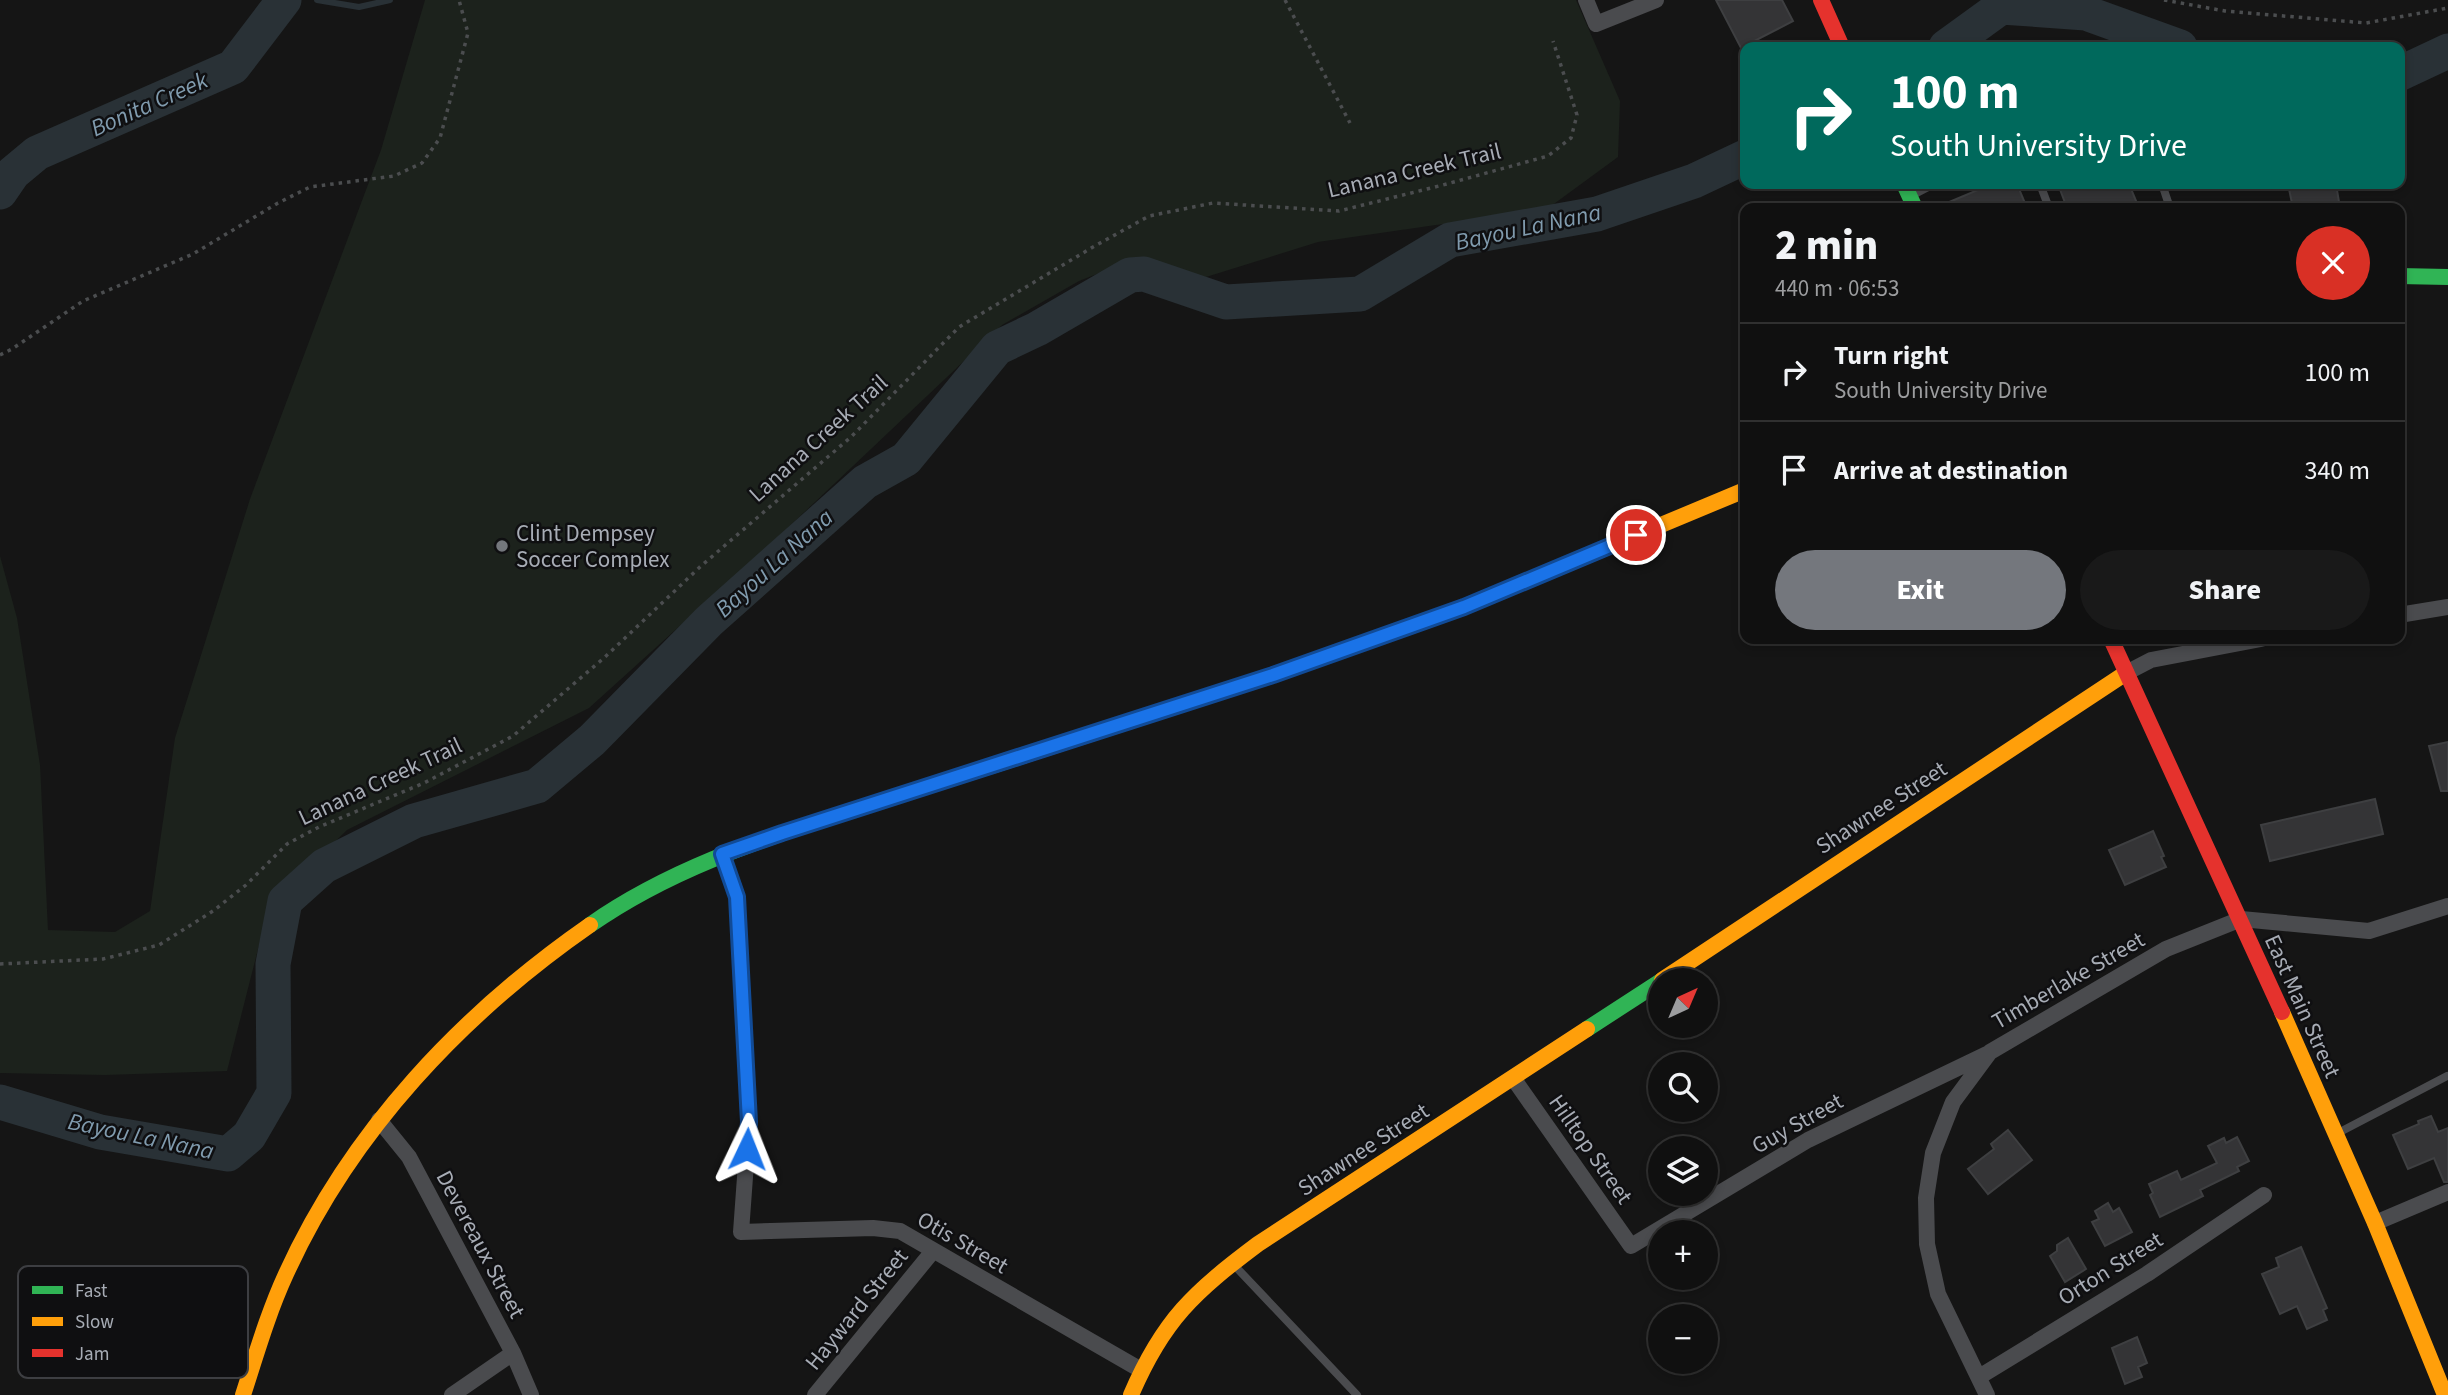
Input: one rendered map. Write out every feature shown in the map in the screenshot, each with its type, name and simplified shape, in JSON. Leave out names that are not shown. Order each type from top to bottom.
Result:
[{"type":"main road","points":[[1821,0],[1840,42]]},
{"type":"main road","points":[[2405,276],[2448,277]]},
{"type":"main road","points":[[243,1395],[265,1326],[292,1262],[338,1180],[380,1120],[424,1066],[472,1016],[516,978],[578,932],[655,886],[722,854],[1273,675],[1464,607],[1740,491]]},
{"type":"main road","name":"East Main Street","points":[[2113,644],[2241,919],[2375,1223],[2445,1395]]},
{"type":"main road","name":"Shawnee Street","points":[[1679,968],[2126,673]]},
{"type":"main road","name":"Shawnee Street","points":[[1131,1395],[1158,1336],[1182,1306],[1207,1282],[1258,1244],[1648,989]]},
{"type":"street","points":[[1586,0],[1596,24],[1656,0]]},
{"type":"street","points":[[2405,614],[2448,607]]},
{"type":"street","points":[[2126,673],[2151,660],[2235,644]]},
{"type":"street","name":"Otis Street","points":[[722,854],[737,897],[749,1122],[741,1231],[873,1227],[900,1231],[1141,1370]]},
{"type":"street","points":[[2241,919],[2369,931],[2448,906]]},
{"type":"street","name":"Timberlake Street","points":[[1987,1395],[1938,1294],[1927,1244],[1926,1198],[1933,1153],[1953,1102],[1990,1052],[2166,949],[2241,919]]},
{"type":"street","name":"Guy Street","points":[[1631,1246],[1808,1140],[1990,1052]]},
{"type":"street","name":"Hilltop Street","points":[[1513,1078],[1631,1246]]},
{"type":"street","name":"Devereaux Street","points":[[380,1120],[409,1157],[513,1353],[531,1395]]},
{"type":"street","points":[[2375,1223],[2448,1192]]},
{"type":"street","name":"Orton Street","points":[[1979,1377],[2147,1274],[2264,1195]]},
{"type":"street","name":"Hayward Street","points":[[815,1395],[933,1251]]},
{"type":"street","points":[[452,1395],[513,1353]]},
{"type":"lane","points":[[2335,1134],[2447,1076]]},
{"type":"lane","points":[[1232,1263],[1357,1395]]},
{"type":"path","points":[[0,355],[83,301],[193,254],[310,187],[394,176],[422,163],[440,138],[468,33],[459,0]]},
{"type":"path","points":[[1285,0],[1350,123]]},
{"type":"path","points":[[2164,0],[2225,11],[2366,23],[2448,8]]},
{"type":"path","name":"Lanana Creek Trail","points":[[0,964],[103,959],[159,945],[214,911],[246,885],[288,844],[319,827],[424,783],[513,736],[605,657],[701,566],[851,437],[959,327],[1149,216],[1213,203],[1339,211],[1548,156],[1571,138],[1577,115],[1553,41]]},
{"type":"shaded area","name":"Clint Dempsey Soccer Complex","points":[[425,0],[1576,0],[1620,101],[1618,157],[1547,209],[1318,242],[1206,277],[1135,259],[1079,281],[1002,325],[778,537],[589,708],[347,830],[269,906],[227,1071],[105,1075],[0,1073],[0,556],[17,618],[40,765],[48,930],[115,932],[150,911],[175,738],[250,499],[381,150]]},
{"type":"building","points":[[1716,0],[1782,0],[1793,21],[1753,42],[1740,42],[1740,46]]},
{"type":"building","points":[[1980,189],[2019,189],[2025,203],[1947,203]]},
{"type":"building","points":[[2060,189],[2131,189],[2137,203],[2065,203]]},
{"type":"building","points":[[2289,189],[2337,189],[2339,202],[2331,203],[2292,203]]},
{"type":"building","points":[[2448,742],[2448,791],[2441,791],[2429,746]]},
{"type":"building","points":[[2375,799],[2383,834],[2270,861],[2261,825]]},
{"type":"building","points":[[2153,831],[2166,867],[2125,885],[2109,850]]},
{"type":"building","points":[[2431,1116],[2438,1132],[2448,1128],[2448,1182],[2444,1182],[2434,1158],[2408,1169],[2393,1135]]},
{"type":"building","points":[[2008,1130],[2032,1160],[1988,1194],[1968,1169],[1994,1149],[1991,1144]]},
{"type":"building","points":[[2237,1137],[2249,1161],[2237,1167],[2239,1171],[2200,1190],[2203,1196],[2160,1217],[2150,1195],[2153,1193],[2149,1184],[2177,1171],[2181,1180],[2217,1163],[2208,1146],[2224,1138],[2226,1143]]},
{"type":"building","points":[[2108,1203],[2113,1212],[2119,1208],[2132,1232],[2105,1246],[2092,1222],[2099,1219],[2095,1211]]},
{"type":"building","points":[[2068,1238],[2086,1269],[2065,1282],[2050,1256],[2057,1251],[2057,1245]]},
{"type":"building","points":[[2301,1247],[2327,1308],[2323,1310],[2327,1320],[2307,1329],[2297,1306],[2280,1314],[2262,1274],[2279,1267],[2276,1258]]},
{"type":"building","points":[[2137,1337],[2147,1363],[2138,1367],[2142,1377],[2125,1384],[2112,1348]]},
{"type":"waterway","name":"Bonita Creek","points":[[0,192],[13,173],[37,153],[233,67],[284,0]]},
{"type":"waterway","points":[[317,0],[359,7],[390,0]]},
{"type":"waterway","name":"Bayou La Nana","points":[[1953,42],[2001,7],[2086,13],[2166,42]]},
{"type":"waterway","name":"Bayou La Nana","points":[[2405,71],[2448,51]]},
{"type":"waterway","name":"Bayou La Nana","points":[[0,1102],[100,1132],[228,1154],[249,1136],[274,1093],[273,964],[285,901],[324,866],[414,821],[537,786],[592,740],[709,621],[865,482],[906,459],[997,348],[1037,329],[1130,275],[1144,274],[1226,302],[1360,294],[1450,240],[1597,214],[1694,181],[1740,159]]},
{"type":"traffic: fast","points":[[1906,189],[1913,203]]},
{"type":"traffic: fast","points":[[2405,276],[2448,277]]},
{"type":"traffic: fast","points":[[590,925],[650,889],[713,859],[811,824],[1023,756]]},
{"type":"traffic: fast","points":[[1587,1029],[1648,989]]},
{"type":"traffic: slow","points":[[1420,623],[1740,492]]},
{"type":"traffic: slow","points":[[1680,968],[2126,673]]},
{"type":"traffic: slow","points":[[243,1395],[286,1274],[312,1222],[377,1124],[414,1079],[455,1037],[498,997],[590,925]]},
{"type":"traffic: slow","points":[[2282,1012],[2375,1223],[2445,1395]]},
{"type":"traffic: slow","points":[[1131,1395],[1168,1327],[1198,1293],[1235,1261],[1587,1029]]},
{"type":"traffic: jam","points":[[1821,0],[1840,42]]},
{"type":"traffic: jam","points":[[1023,756],[1273,675],[1420,623]]},
{"type":"traffic: jam","points":[[2113,644],[2282,1012]]},
{"type":"place","name":"Clint Dempsey Soccer Complex","points":[[502,546]]},
{"type":"route","points":[[747,1149],[749,1122],[737,897],[722,854],[1273,675],[1464,607],[1636,535]]}]
